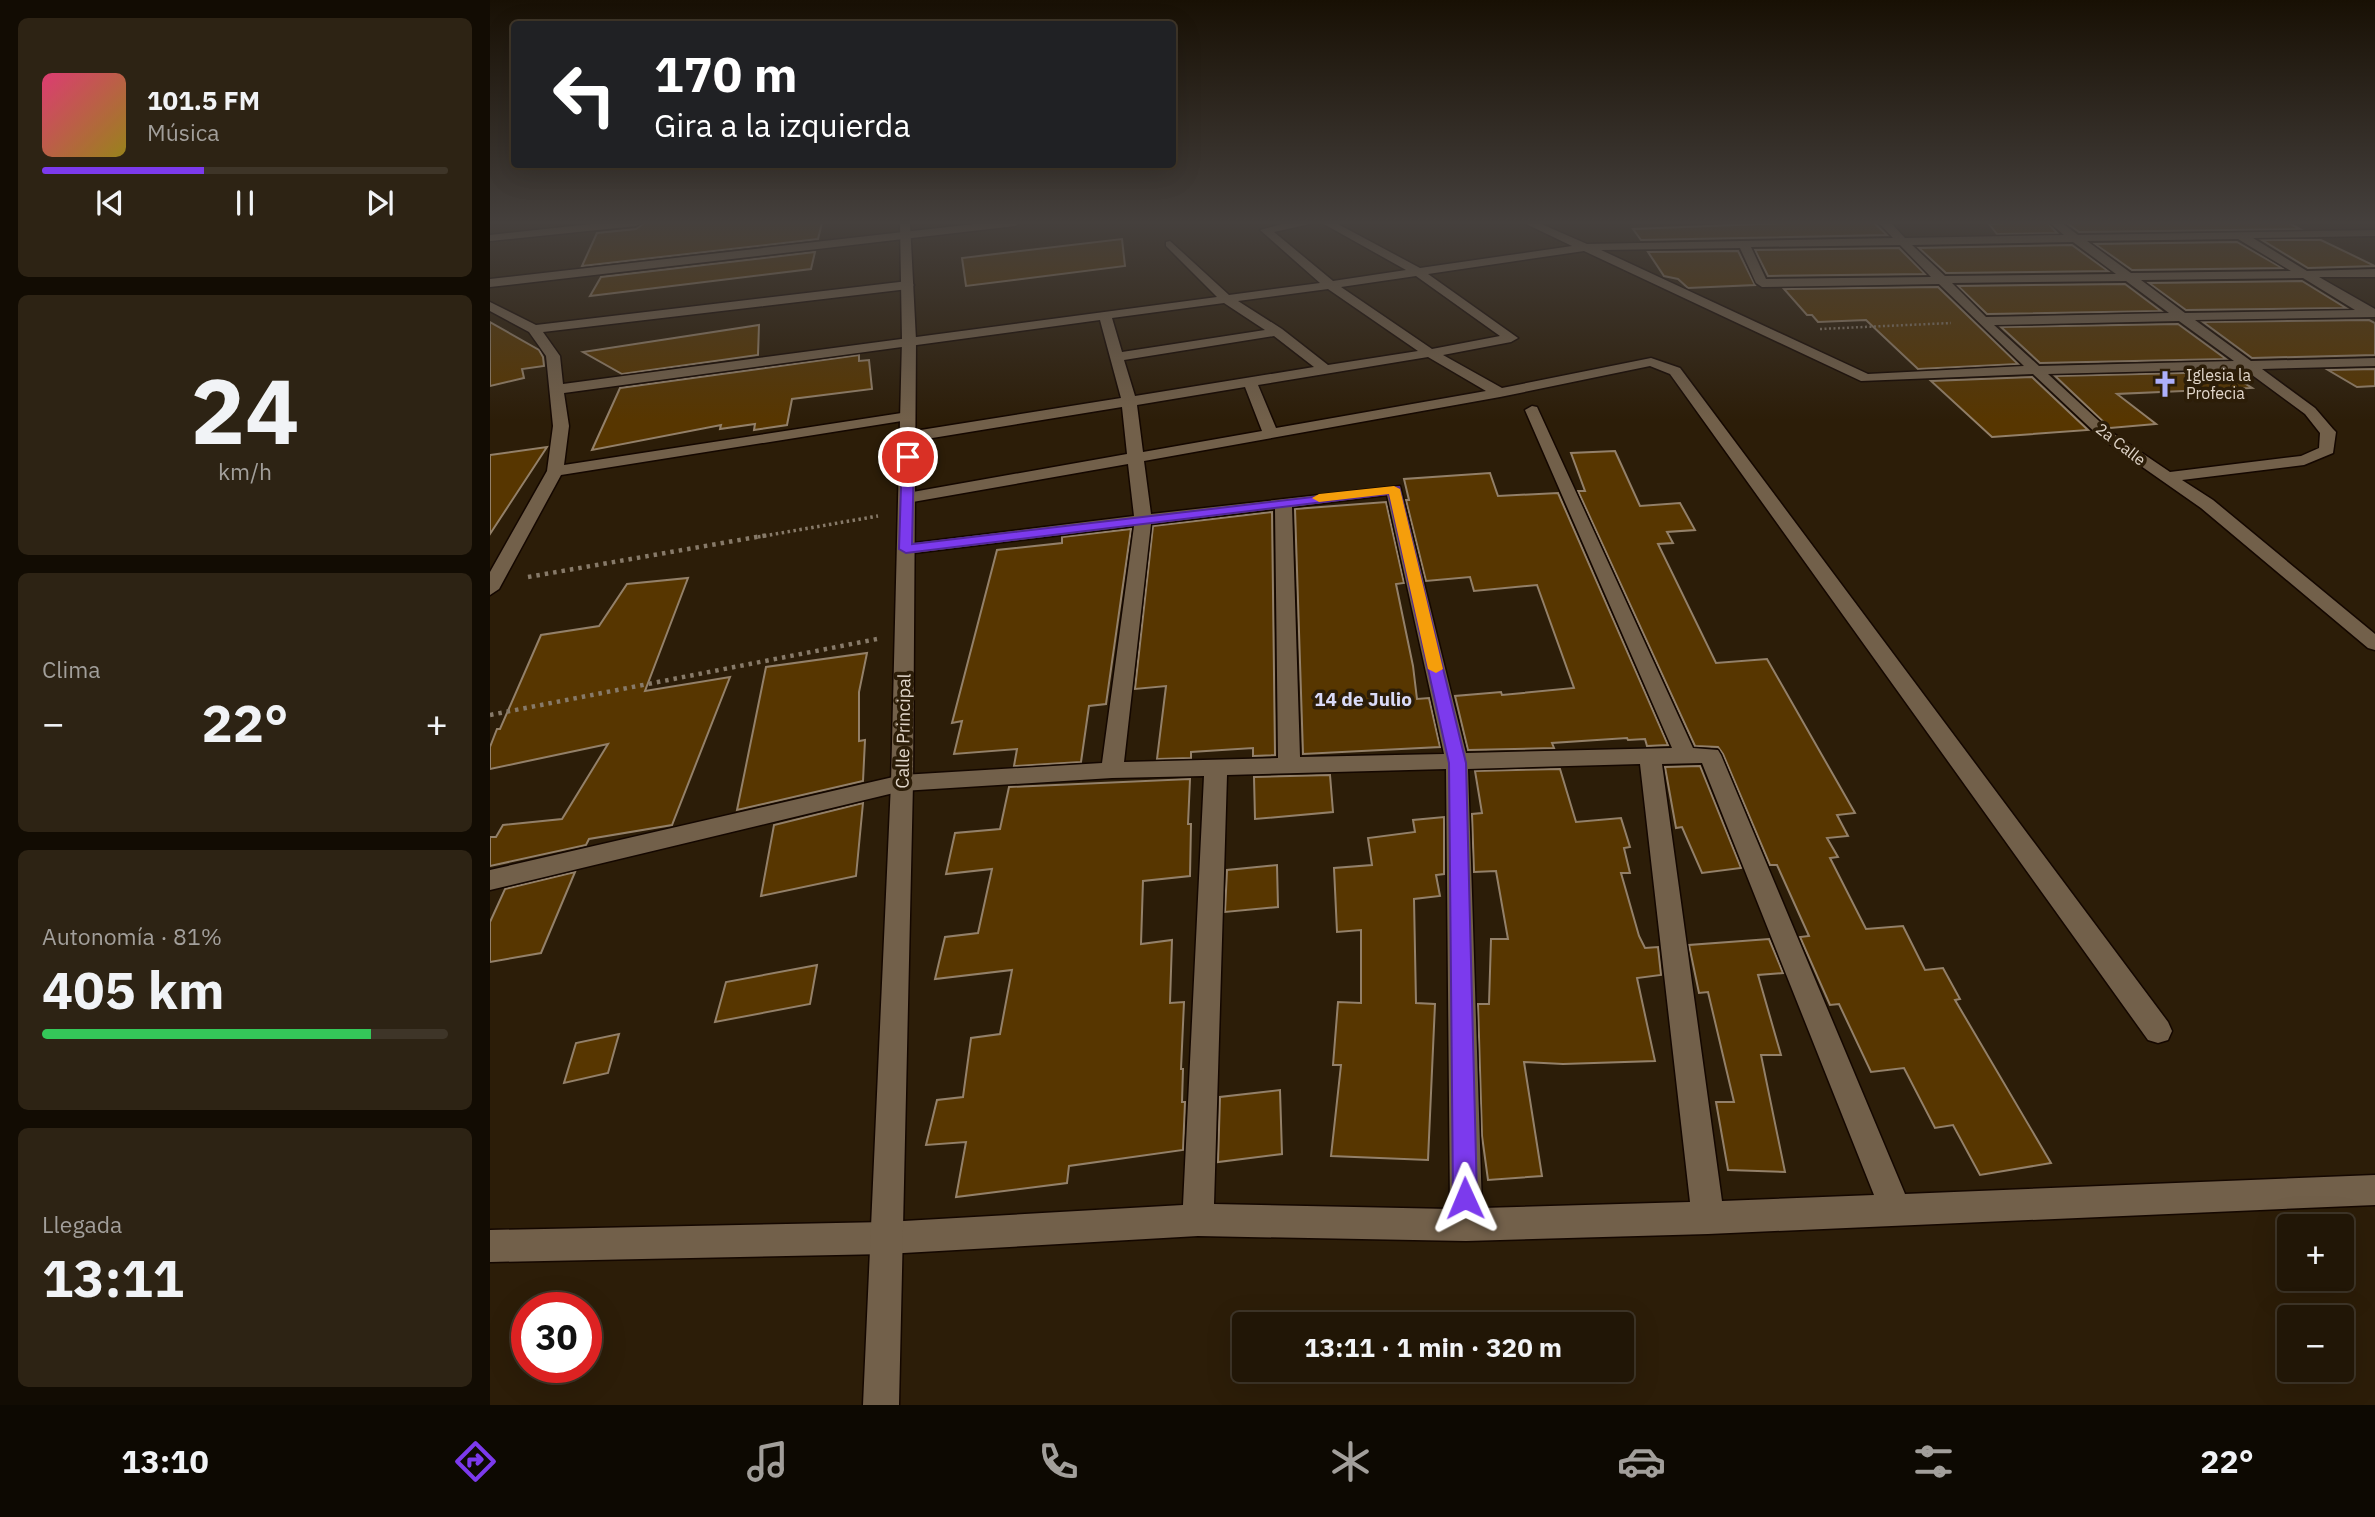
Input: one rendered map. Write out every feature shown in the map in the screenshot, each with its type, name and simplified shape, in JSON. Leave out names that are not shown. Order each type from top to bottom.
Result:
[{"type":"street","points":[[534,329],[878,289]]},
{"type":"street","name":"Calle Principal","points":[[881,1405],[902,783],[908,289]]},
{"type":"street","points":[[1215,289],[1226,299],[1277,332],[1326,370]]},
{"type":"street","points":[[559,388],[1304,289]]},
{"type":"street","points":[[1335,289],[1430,353],[1500,393]]},
{"type":"street","points":[[555,471],[908,426],[1129,402],[1511,338],[1441,289]]},
{"type":"street","points":[[1674,289],[1866,378],[2038,370],[2375,362]]},
{"type":"street","name":"2a Calle","points":[[1950,289],[2106,435],[2207,505],[2375,644]]},
{"type":"street","points":[[2145,289],[2310,411],[2328,432],[2327,450],[2304,460],[2166,477]]},
{"type":"street","points":[[2331,289],[2373,314]]},
{"type":"street","points":[[490,306],[534,329],[553,356],[559,388],[561,426],[555,471],[491,586]]},
{"type":"street","points":[[1983,321],[2373,314]]},
{"type":"street","points":[[1105,315],[1129,402],[1143,520],[1112,770]]},
{"type":"street","points":[[1117,357],[1277,332]]},
{"type":"street","points":[[907,504],[1135,458],[1500,393],[1651,362],[1675,371],[2158,1031]]},
{"type":"street","points":[[1250,382],[1271,434]]},
{"type":"street","points":[[1532,410],[1686,755]]},
{"type":"street","points":[[906,549],[1394,489],[1457,763],[1466,1225]]},
{"type":"street","points":[[1283,502],[1289,765]]},
{"type":"street","points":[[490,880],[902,783],[1112,770],[1710,755],[1895,1209]]},
{"type":"street","points":[[1650,758],[1707,1218]]},
{"type":"street","points":[[1198,1220],[1216,767]]},
{"type":"street","points":[[490,1246],[887,1238],[1198,1220],[1466,1225],[1707,1218],[2375,1190]]},
{"type":"path","points":[[1816,329],[1983,321]]},
{"type":"path","points":[[491,586],[907,504]]},
{"type":"path","points":[[490,715],[904,634]]},
{"type":"building","points":[[594,289],[651,289],[590,296]]},
{"type":"building","points":[[1784,289],[1940,289],[2018,364],[1918,369],[1866,320],[1818,322],[1812,315],[1807,315]]},
{"type":"building","points":[[1961,289],[2131,289],[2161,311],[1987,314]]},
{"type":"building","points":[[2157,289],[2314,289],[2346,308],[2186,310]]},
{"type":"building","points":[[2369,320],[2375,323],[2375,355],[2252,358],[2203,322]]},
{"type":"building","points":[[490,322],[539,350],[544,366],[522,369],[524,378],[490,386]]},
{"type":"building","points":[[2178,324],[2226,359],[2040,363],[2001,327]]},
{"type":"building","points":[[759,325],[758,355],[622,374],[583,352]]},
{"type":"building","points":[[859,355],[859,361],[869,360],[872,389],[792,399],[787,425],[754,430],[755,424],[720,429],[721,425],[592,450],[620,388]]},
{"type":"building","points":[[2375,369],[2375,386],[2357,387],[2328,370]]},
{"type":"building","points":[[2227,372],[2252,388],[2117,394],[2156,424],[2110,428],[2055,376]]},
{"type":"building","points":[[2032,377],[2088,430],[1992,437],[1931,381]]},
{"type":"building","points":[[547,447],[490,534],[490,455]]},
{"type":"building","points":[[1615,451],[1640,506],[1680,503],[1695,530],[1667,532],[1673,543],[1658,544],[1716,663],[1767,659],[1855,813],[1837,815],[1848,836],[1827,838],[1838,857],[1830,858],[1866,929],[1903,926],[1925,970],[1943,968],[1960,999],[1955,1000],[2051,1163],[1980,1175],[1953,1125],[1935,1128],[1904,1068],[1871,1072],[1839,1004],[1830,1005],[1800,937],[1809,936],[1777,865],[1770,865],[1723,754],[1718,747],[1695,746],[1578,491],[1585,491],[1571,453]]},
{"type":"building","points":[[1490,473],[1498,496],[1558,493],[1668,745],[1647,746],[1645,739],[1627,738],[1552,743],[1554,748],[1468,750],[1455,696],[1501,692],[1502,695],[1574,688],[1537,585],[1474,591],[1470,577],[1426,581],[1406,500],[1409,500],[1404,479]]},
{"type":"building","points":[[1386,502],[1404,583],[1396,584],[1417,699],[1429,698],[1440,747],[1303,754],[1295,509]]},
{"type":"building","points":[[1272,512],[1275,755],[1253,756],[1253,748],[1191,752],[1191,758],[1157,759],[1166,686],[1135,689],[1153,526]]},
{"type":"building","points":[[1131,529],[1106,704],[1089,706],[1081,762],[1014,766],[1017,749],[954,754],[962,721],[952,723],[997,550],[1062,543],[1062,537]]},
{"type":"building","points":[[688,578],[645,691],[730,677],[672,825],[589,839],[586,845],[490,866],[490,837],[496,837],[503,825],[562,819],[608,744],[490,769],[490,747],[541,635],[599,626],[627,584]]},
{"type":"building","points":[[867,653],[859,692],[859,741],[865,740],[863,781],[737,810],[766,667]]},
{"type":"building","points":[[1700,766],[1741,868],[1702,873],[1682,827],[1676,828],[1665,767]]},
{"type":"building","points":[[1560,769],[1576,822],[1621,818],[1630,847],[1624,848],[1630,873],[1621,873],[1639,936],[1645,948],[1658,947],[1661,975],[1637,978],[1655,1061],[1563,1064],[1524,1062],[1542,1176],[1488,1180],[1482,1136],[1478,1004],[1489,1004],[1491,939],[1508,939],[1496,871],[1474,872],[1472,814],[1482,813],[1475,771]]},
{"type":"building","points":[[1330,775],[1333,812],[1255,819],[1254,777]]},
{"type":"building","points":[[1190,779],[1190,876],[1143,881],[1141,944],[1172,940],[1170,1003],[1184,1002],[1181,1069],[1182,1102],[1185,1102],[1183,1150],[1069,1166],[1067,1183],[956,1197],[966,1142],[926,1145],[937,1100],[963,1097],[971,1038],[1000,1034],[1012,970],[935,979],[945,937],[978,933],[992,869],[946,874],[955,833],[1000,829],[1009,787]]},
{"type":"building","points":[[863,803],[856,876],[761,896],[774,825]]},
{"type":"building","points":[[1444,817],[1444,874],[1436,875],[1440,896],[1414,899],[1416,1003],[1435,1004],[1428,1160],[1331,1156],[1341,1065],[1333,1065],[1338,1002],[1361,1003],[1361,930],[1337,932],[1334,868],[1372,865],[1368,838],[1415,832],[1413,820]]},
{"type":"building","points":[[1277,865],[1278,907],[1225,912],[1227,870]]},
{"type":"building","points":[[575,872],[541,953],[490,962],[490,922],[505,889]]},
{"type":"building","points":[[1769,939],[1783,973],[1758,975],[1781,1055],[1761,1055],[1785,1172],[1728,1170],[1716,1102],[1734,1102],[1708,992],[1699,993],[1689,945]]},
{"type":"building","points":[[817,965],[810,1004],[715,1022],[726,982]]},
{"type":"building","points":[[619,1034],[608,1073],[564,1083],[576,1043]]},
{"type":"building","points":[[1280,1090],[1282,1154],[1218,1162],[1220,1097]]},
{"type":"slow traffic","points":[[1319,498],[1394,489],[1436,669]]},
{"type":"place","name":"Iglesia la Profecia","points":[[2165,384]]},
{"type":"district","name":"14 de Julio","points":[[1363,699]]},
{"type":"route","points":[[908,457],[906,549],[1394,489],[1457,763],[1465,1198]]}]
